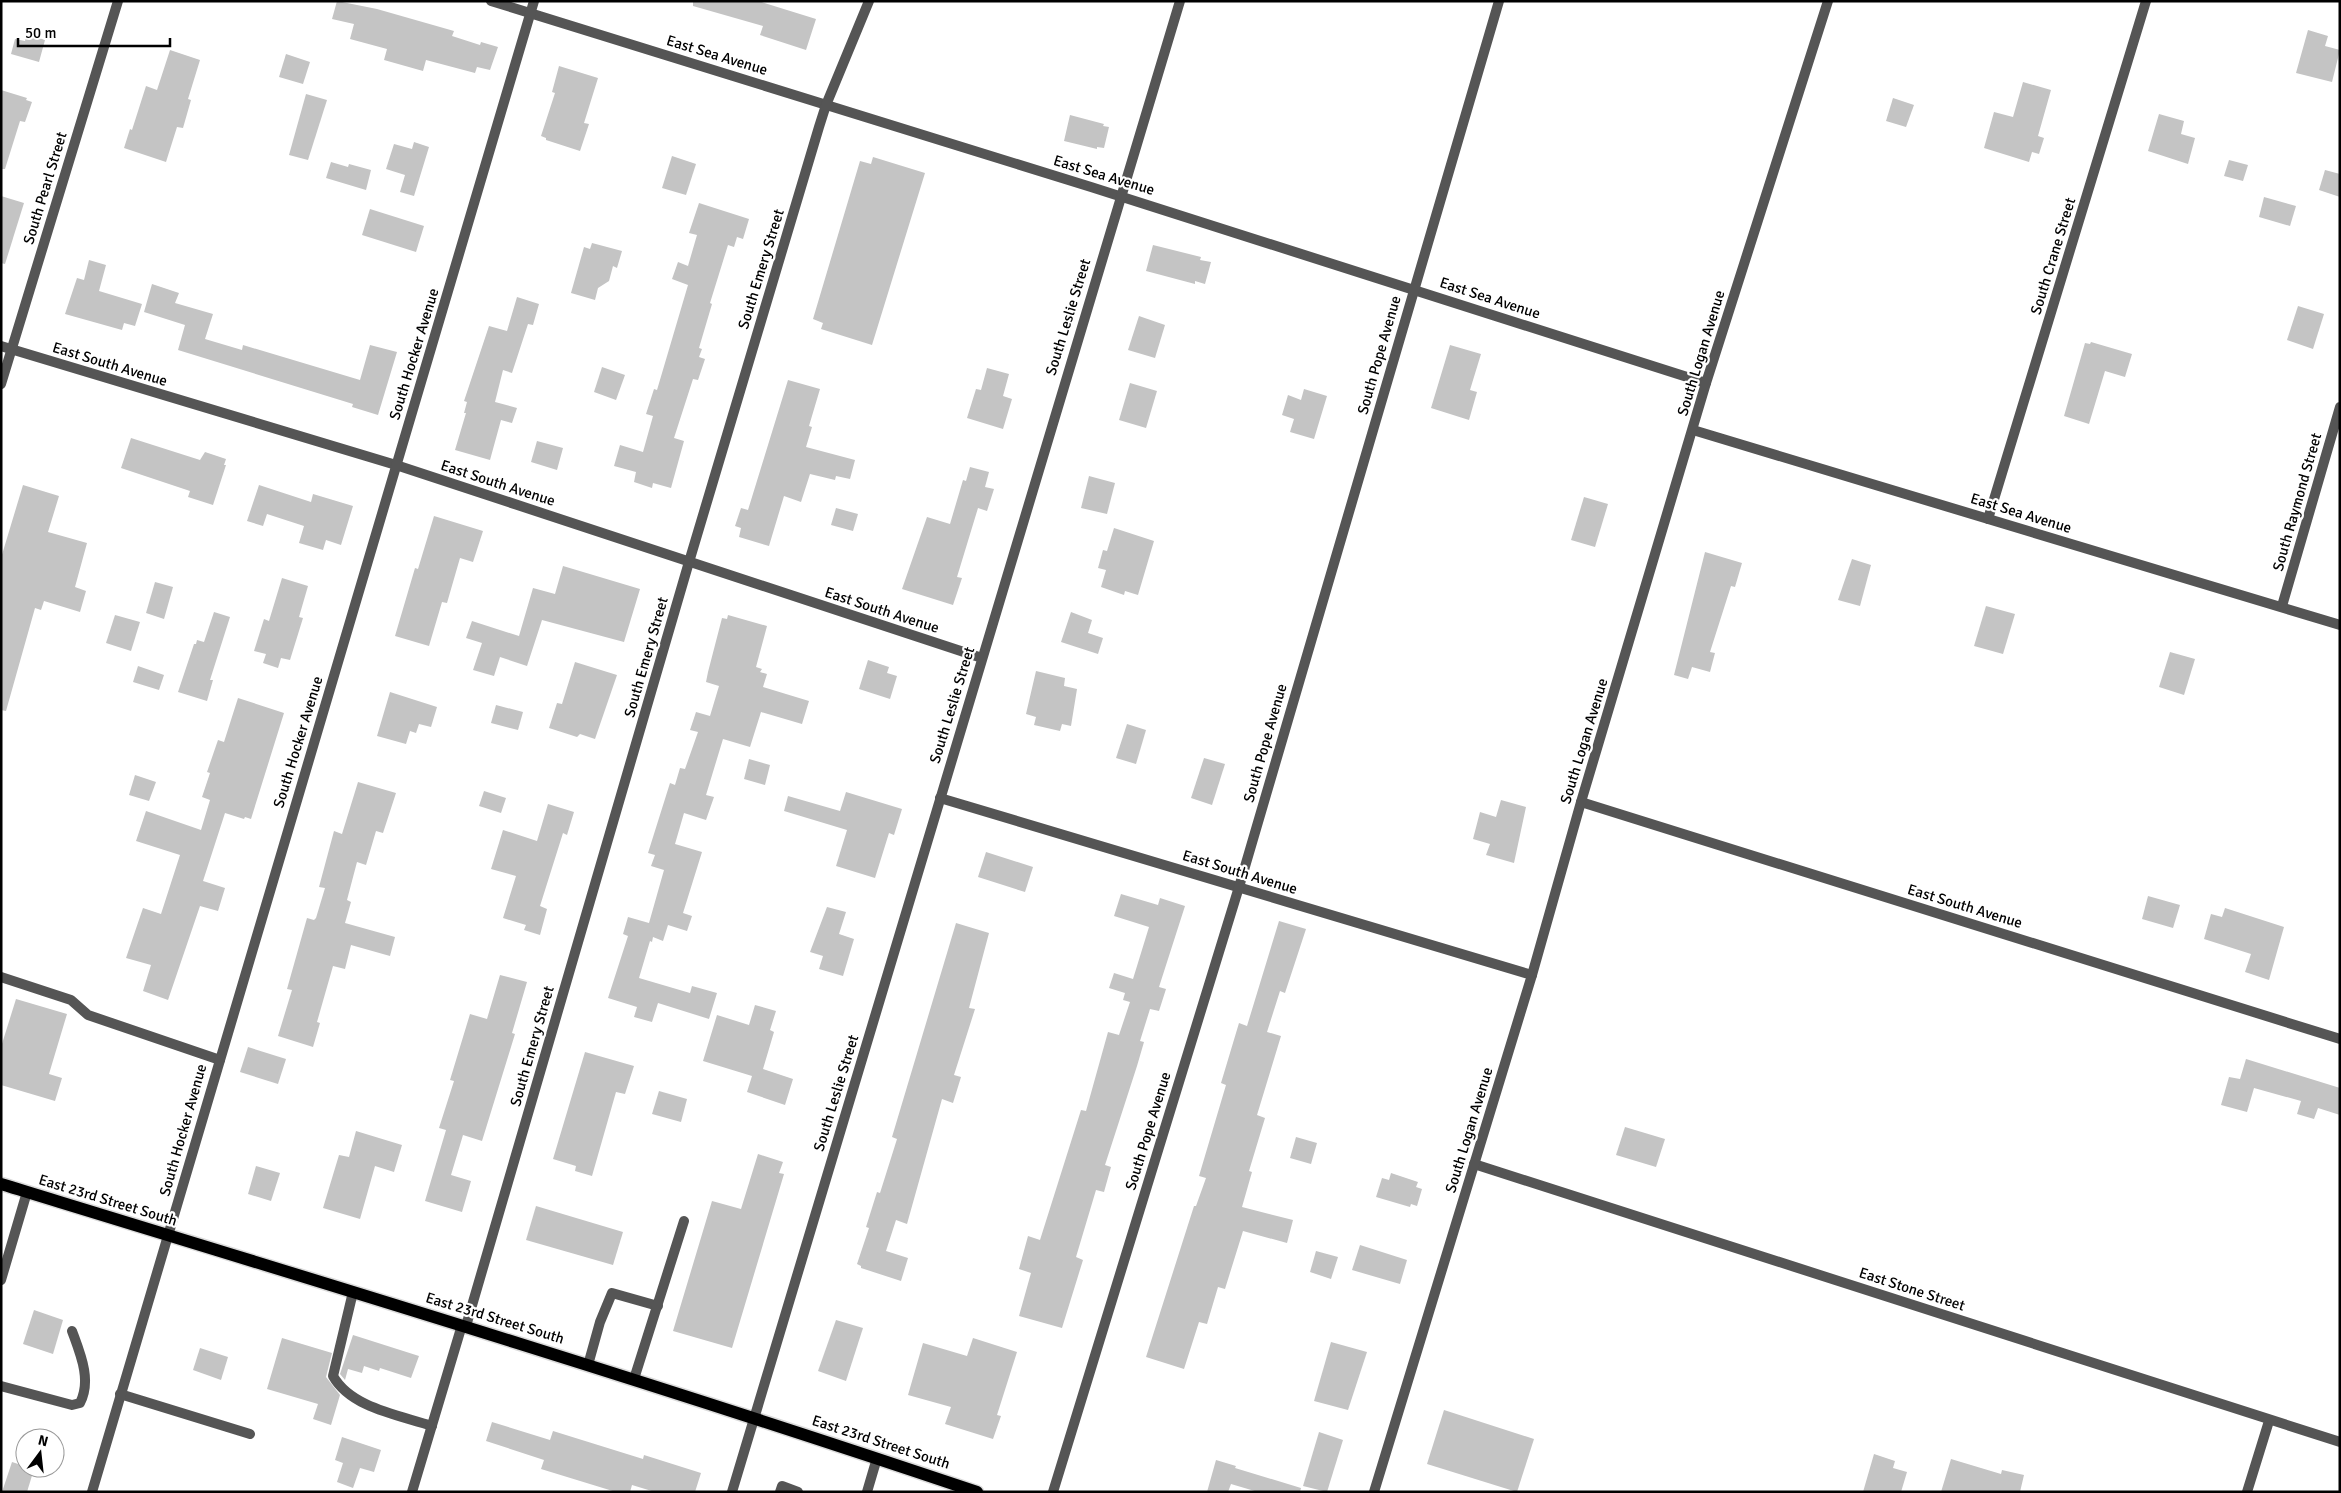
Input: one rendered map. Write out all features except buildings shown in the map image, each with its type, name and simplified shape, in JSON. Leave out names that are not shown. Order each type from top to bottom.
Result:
[{"type":"main road","name":"East 23rd Street South","points":[[1,1184],[464,1325],[755,1417],[978,1492]]},
{"type":"street","name":"South Pearl Street","points":[[1,384],[118,1]]},
{"type":"street","name":"East Sea Avenue","points":[[491,1],[1120,196],[1706,383]]},
{"type":"street","name":"South Hocker Avenue","points":[[92,1492],[534,1]]},
{"type":"street","name":"South Emery Street","points":[[412,1492],[464,1325],[826,104],[868,1]]},
{"type":"street","name":"South Leslie Street","points":[[732,1492],[1180,1]]},
{"type":"street","name":"South Pope Avenue","points":[[1053,1492],[1239,887],[1499,1]]},
{"type":"street","name":"South Logan Avenue","points":[[1374,1492],[1532,975],[1581,802],[1706,383],[1828,1]]},
{"type":"street","name":"South Crane Street","points":[[1988,519],[2146,1]]},
{"type":"street","name":"East South Avenue","points":[[1,346],[396,465],[982,658]]},
{"type":"street","name":"South Raymond Street","points":[[2282,606],[2340,407]]},
{"type":"street","name":"East Sea Avenue","points":[[1693,430],[2340,625]]},
{"type":"street","name":"East South Avenue","points":[[940,798],[1532,975]]},
{"type":"street","name":"East South Avenue","points":[[1581,802],[2340,1039]]},
{"type":"street","points":[[1,977],[71,1000],[88,1015],[220,1060]]},
{"type":"street","name":"East Stone Street","points":[[1474,1164],[2269,1421],[2340,1442]]},
{"type":"street","points":[[1,1280],[27,1192]]},
{"type":"street","points":[[634,1379],[684,1221]]},
{"type":"street","points":[[353,1292],[333,1376],[340,1388],[367,1405],[432,1426]]},
{"type":"street","points":[[588,1365],[600,1322],[612,1293],[658,1306]]},
{"type":"street","points":[[1,1386],[72,1405],[80,1403],[83,1398],[84,1368],[72,1331]]},
{"type":"street","points":[[120,1394],[250,1434]]},
{"type":"street","points":[[2247,1492],[2269,1421]]},
{"type":"street","points":[[867,1492],[878,1458]]},
{"type":"street","points":[[780,1492],[782,1486],[798,1492]]}]
